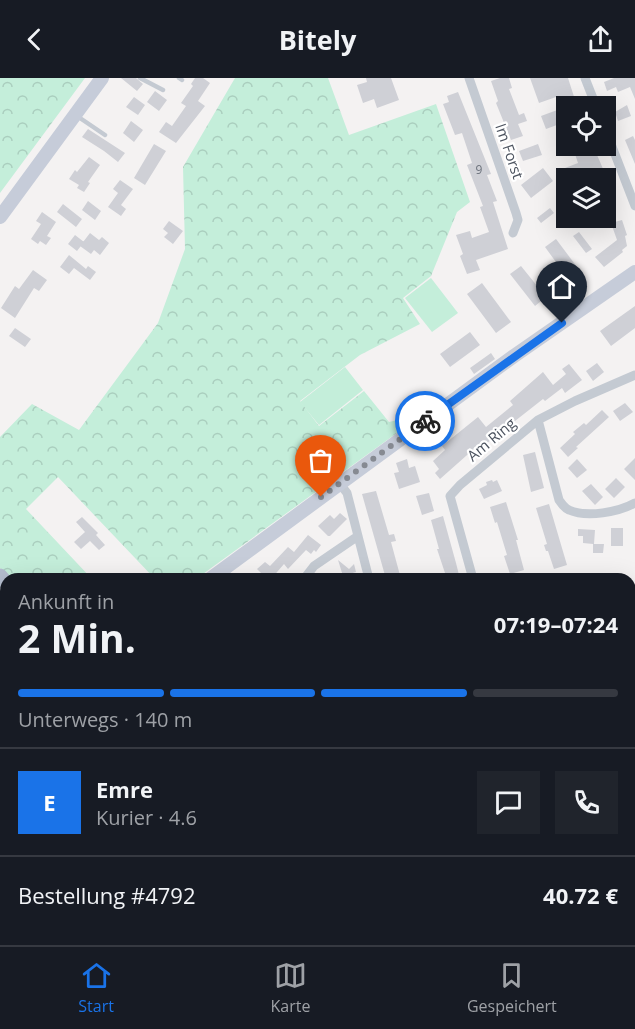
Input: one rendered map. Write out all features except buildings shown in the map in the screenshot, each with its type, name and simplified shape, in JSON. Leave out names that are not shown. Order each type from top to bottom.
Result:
[{"type":"street","points":[[0,217],[102,78]]},
{"type":"street","name":"Im Forst","points":[[469,78],[518,220],[513,233]]},
{"type":"street","points":[[585,78],[592,96]]},
{"type":"street","points":[[616,156],[635,206]]},
{"type":"street","points":[[218,573],[514,356],[635,272]]},
{"type":"street","name":"Am Ring","points":[[471,573],[450,496],[538,420],[555,410],[635,375]]},
{"type":"street","points":[[538,420],[559,500],[565,508],[583,513],[603,512],[635,503]]},
{"type":"street","points":[[340,484],[347,493],[367,573]]},
{"type":"street","points":[[309,573],[314,566],[358,536]]},
{"type":"lane","points":[[140,78],[163,90]]},
{"type":"lane","points":[[75,115],[105,135]]},
{"type":"green space","points":[[0,78],[85,78],[0,193]]},
{"type":"green space","points":[[235,78],[328,78],[349,135],[436,104],[470,202],[457,212],[431,276],[403,298],[420,324],[360,355],[300,401],[319,426],[364,391],[389,422],[423,414],[204,573],[149,573],[58,477],[26,509],[86,573],[5,573],[0,568],[0,437],[32,404],[79,430],[158,323],[185,249],[183,167]]},
{"type":"green space","points":[[431,278],[458,313],[432,332],[405,298]]},
{"type":"green space","points":[[345,367],[363,390],[319,425],[300,402]]},
{"type":"way so far","points":[[321,497],[425,421]]},
{"type":"route","points":[[425,421],[562,323]]}]
